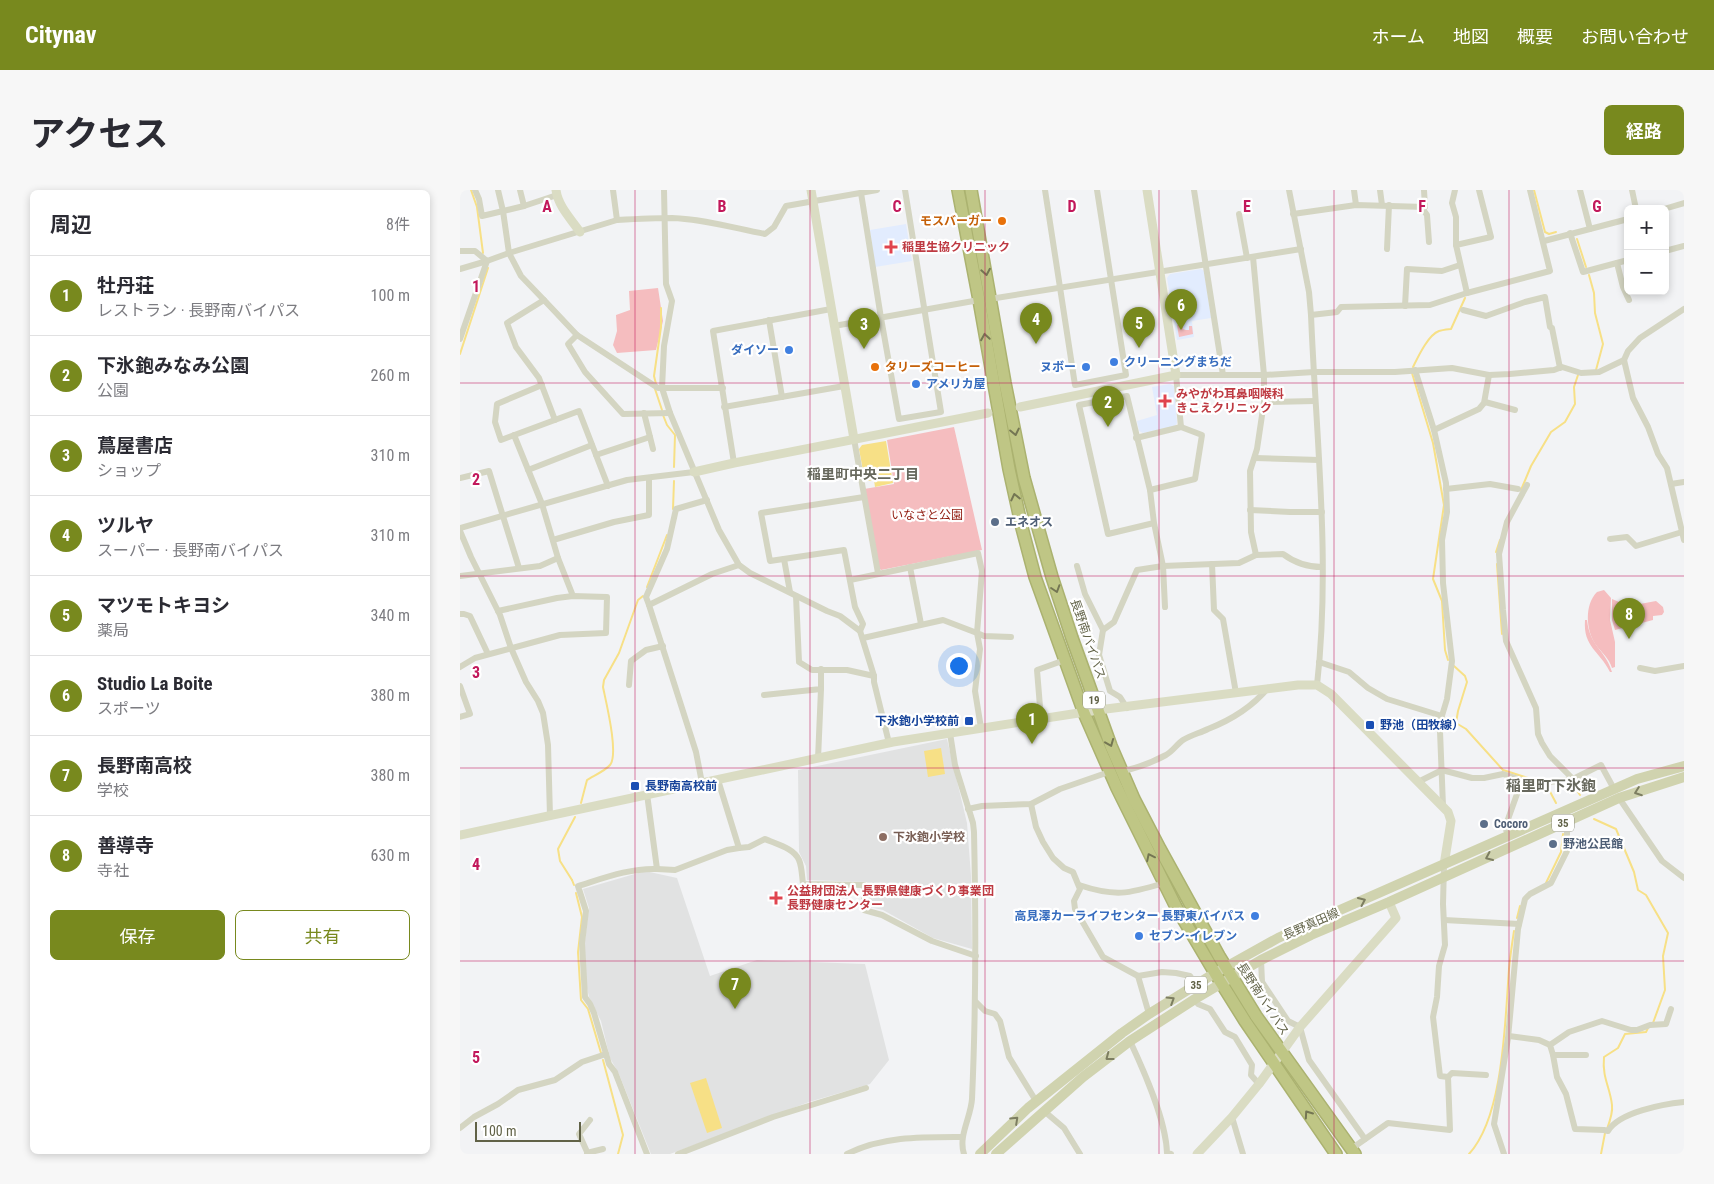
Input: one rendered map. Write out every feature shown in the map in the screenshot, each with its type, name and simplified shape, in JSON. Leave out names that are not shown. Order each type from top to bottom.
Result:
[{"type":"highway","name":"長野南バイパス","points":[[958,190],[1005,383],[1024,478],[1052,577],[1098,710],[1134,798],[1160,849],[1256,1016],[1353,1151]]},
{"type":"highway","name":"長野南バイパス","points":[[971,190],[1008,469],[1035,577],[1084,713],[1164,884],[1222,984],[1273,1064],[1336,1154]]},
{"type":"main road","name":"長野真田線","points":[[980,1154],[1036,1101],[1122,1033],[1215,973],[1229,972],[1260,960],[1565,822],[1617,794],[1637,779],[1684,766]]},
{"type":"main road","name":"長野真田線","points":[[996,1154],[1083,1077],[1130,1041],[1222,984],[1229,972],[1299,928],[1510,836],[1617,794],[1684,777]]},
{"type":"street","points":[[475,190],[479,199],[482,216],[524,206],[556,193],[564,211],[580,232]]},
{"type":"street","points":[[498,190],[509,253],[522,276],[577,336],[658,388],[723,388]]},
{"type":"street","points":[[520,190],[524,206]]},
{"type":"street","points":[[613,190],[617,220]]},
{"type":"street","points":[[664,190],[666,284],[672,301],[664,346],[662,388],[670,413],[719,530],[738,565],[750,573],[840,616],[861,634]]},
{"type":"street","points":[[811,190],[878,573]]},
{"type":"street","points":[[460,269],[617,220],[664,219],[710,224],[765,234],[774,227],[786,206],[877,190]]},
{"type":"street","points":[[861,193],[881,318],[900,419],[941,412],[905,190]]},
{"type":"street","points":[[1045,190],[1075,385],[1126,376],[1097,190]]},
{"type":"street","points":[[1147,190],[1176,375],[1181,427]]},
{"type":"street","points":[[1194,190],[1204,265],[1223,375]]},
{"type":"street","points":[[1289,190],[1312,315],[1322,512],[1321,648],[1317,685]]},
{"type":"street","points":[[1354,190],[1356,204]]},
{"type":"street","points":[[1380,190],[1386,205],[1387,249]]},
{"type":"street","points":[[1422,208],[1425,207],[1424,190]]},
{"type":"street","points":[[1455,190],[1452,203],[1456,217],[1456,245],[1467,293]]},
{"type":"street","points":[[1456,245],[1491,237],[1479,190]]},
{"type":"street","points":[[1312,315],[1337,312],[1341,307],[1430,305],[1550,271],[1530,190]]},
{"type":"street","points":[[1580,190],[1590,229]]},
{"type":"street","points":[[1632,190],[1635,205]]},
{"type":"street","points":[[1669,208],[1684,203]]},
{"type":"street","points":[[1294,214],[1356,204],[1422,208],[1427,215],[1429,242]]},
{"type":"street","points":[[1240,214],[1250,258],[1264,375],[1264,402],[1255,458],[1250,471],[1251,532],[1256,555]]},
{"type":"street","points":[[1544,241],[1624,219]]},
{"type":"street","points":[[1570,234],[1583,272],[1624,261]]},
{"type":"street","points":[[1669,250],[1684,246]]},
{"type":"street","points":[[834,326],[985,299],[1301,250]]},
{"type":"street","points":[[460,251],[475,252],[487,261]]},
{"type":"street","points":[[460,339],[487,261]]},
{"type":"street","points":[[1617,263],[1623,287],[1629,300]]},
{"type":"street","points":[[1405,306],[1407,270],[1442,271],[1460,265]]},
{"type":"street","points":[[1463,310],[1486,316],[1545,297],[1560,368]]},
{"type":"street","points":[[544,300],[508,323],[516,346],[539,378],[555,420]]},
{"type":"street","points":[[734,463],[713,331],[831,309]]},
{"type":"street","points":[[1684,309],[1640,338],[1628,351],[1624,360],[1633,398],[1648,427],[1658,454],[1667,468],[1684,540]]},
{"type":"street","points":[[769,320],[782,397]]},
{"type":"street","points":[[577,336],[568,344],[585,372],[623,414],[670,413]]},
{"type":"street","points":[[1020,407],[1176,375],[1395,372],[1452,368],[1488,374],[1510,374],[1560,368],[1579,372],[1599,372],[1624,360]]},
{"type":"street","points":[[1415,370],[1434,430],[1446,489],[1447,512],[1442,540],[1443,583],[1452,662],[1440,731],[1443,806]]},
{"type":"street","points":[[1434,430],[1479,409],[1485,402],[1488,374]]},
{"type":"street","points":[[542,385],[497,404],[495,422],[502,440],[579,411],[608,486]]},
{"type":"street","points":[[724,406],[844,386]]},
{"type":"street","points":[[1154,523],[1108,534],[1079,405],[1127,396],[1150,490],[1154,523],[1163,566],[1165,607]]},
{"type":"street","points":[[1264,402],[1315,401]]},
{"type":"street","points":[[1485,402],[1515,410]]},
{"type":"street","points":[[644,413],[653,449]]},
{"type":"street","points":[[550,816],[548,745],[543,713],[526,682],[498,611],[460,530],[503,515],[628,480],[694,472],[988,413]]},
{"type":"street","points":[[1136,438],[1181,427],[1202,435],[1195,479],[1150,490]]},
{"type":"street","points":[[514,435],[542,504],[558,558],[573,596]]},
{"type":"street","points":[[596,455],[650,437]]},
{"type":"street","points":[[528,470],[592,445]]},
{"type":"street","points":[[1255,458],[1319,460]]},
{"type":"street","points":[[460,478],[489,471],[520,568]]},
{"type":"street","points":[[553,540],[614,522],[649,515],[649,478]]},
{"type":"street","points":[[1671,484],[1684,482]]},
{"type":"street","points":[[1446,489],[1490,484],[1518,489]]},
{"type":"street","points":[[1527,485],[1507,522],[1500,554],[1506,642],[1536,708],[1538,734],[1542,743],[1550,756],[1573,779]]},
{"type":"street","points":[[864,497],[761,513],[770,561],[844,550],[855,608],[863,624],[861,634],[874,676],[889,743]]},
{"type":"street","points":[[702,783],[696,752],[646,597],[667,549],[676,509],[707,500]]},
{"type":"street","points":[[1250,510],[1322,512]]},
{"type":"street","points":[[1610,539],[1627,537],[1636,546],[1682,532]]},
{"type":"street","points":[[850,580],[978,553],[982,571],[977,632],[980,649],[975,691],[981,728]]},
{"type":"street","points":[[1104,630],[1114,622],[1137,570],[1163,566],[1239,563],[1256,555],[1282,554],[1308,567],[1322,567]]},
{"type":"street","points":[[460,576],[540,566],[558,558]]},
{"type":"street","points":[[784,558],[793,594],[800,662],[812,670],[858,671],[874,676]]},
{"type":"street","points":[[1212,564],[1214,610],[1223,619],[1236,692]]},
{"type":"street","points":[[649,605],[712,574],[738,565]]},
{"type":"street","points":[[1076,566],[1085,594],[1104,630],[1099,656],[1110,691],[1120,697],[1127,708]]},
{"type":"street","points":[[910,567],[921,624]]},
{"type":"street","points":[[460,667],[475,658],[560,634],[606,633],[607,597],[573,596],[557,598],[498,611]]},
{"type":"street","points":[[460,614],[470,616],[488,654]]},
{"type":"street","points":[[861,634],[942,620],[984,636],[1011,637]]},
{"type":"street","points":[[629,684],[631,661],[646,650],[663,646]]},
{"type":"street","points":[[1041,719],[1037,670],[1065,660]]},
{"type":"street","points":[[1319,662],[1349,672],[1368,688],[1387,699],[1442,716]]},
{"type":"street","points":[[1640,668],[1655,671],[1684,666]]},
{"type":"street","points":[[818,759],[821,669]]},
{"type":"street","points":[[460,835],[889,743],[1098,710],[1127,708],[1268,688],[1317,685],[1332,694],[1448,812],[1451,822],[1444,865],[1445,945],[1433,1017],[1440,1076],[1448,1077],[1452,1073],[1486,1075]]},
{"type":"street","points":[[460,686],[470,714],[460,717]]},
{"type":"street","points":[[1123,771],[1136,768],[1168,754],[1174,746],[1184,740],[1242,712],[1257,701],[1268,688]]},
{"type":"street","points":[[764,695],[821,689]]},
{"type":"street","points":[[950,734],[955,765],[974,832],[976,1002],[971,1110],[962,1137],[964,1154]]},
{"type":"street","points":[[1418,782],[1442,770],[1472,778],[1484,778],[1503,774],[1541,783],[1573,779],[1601,765],[1617,794],[1662,861],[1684,878]]},
{"type":"street","points":[[968,808],[1031,804],[1060,789],[1110,772]]},
{"type":"street","points":[[718,780],[739,848]]},
{"type":"street","points":[[1510,836],[1506,830],[1506,822],[1522,780]]},
{"type":"street","points":[[647,794],[657,868]]},
{"type":"street","points":[[1031,804],[1036,827],[1053,858],[1064,868],[1073,872],[1080,889],[1074,901],[1075,910],[1103,956],[1138,976],[1162,972],[1190,976],[1192,979]]},
{"type":"street","points":[[1504,1154],[1494,1124],[1508,1036],[1519,924],[1526,899],[1530,894],[1551,883],[1567,851],[1565,822]]},
{"type":"street","points":[[647,1154],[615,1072],[609,1064],[594,1013],[585,997],[582,943],[586,911],[578,886],[644,868],[675,870],[727,850],[749,847],[765,839],[793,852],[799,860],[803,884],[864,886],[864,910],[882,915],[932,941],[976,956]]},
{"type":"street","points":[[1079,885],[1113,894],[1138,891],[1164,884]]},
{"type":"street","points":[[1197,1154],[1232,1117],[1259,1084],[1300,1027],[1396,918],[1389,902]]},
{"type":"street","points":[[1444,920],[1519,924]]},
{"type":"street","points":[[1260,960],[1262,982],[1288,1021],[1300,1027],[1310,1060],[1365,1139]]},
{"type":"street","points":[[1138,976],[1149,1014]]},
{"type":"street","points":[[1195,999],[1198,1004],[1210,1009],[1225,1032],[1235,1037],[1252,1065],[1251,1075],[1259,1084]]},
{"type":"street","points":[[976,1002],[986,1011],[996,1014],[1000,1021],[1009,1058],[1036,1101]]},
{"type":"street","points":[[1550,1045],[1569,1032],[1602,1021],[1631,1030],[1638,1030],[1650,1025],[1666,1024],[1671,1009]]},
{"type":"street","points":[[1508,1036],[1539,1040],[1550,1045],[1557,1078],[1566,1094],[1575,1130],[1608,1131],[1617,1121],[1635,1114],[1666,1104],[1684,1102]]},
{"type":"street","points":[[1130,1041],[1148,1084],[1167,1142],[1167,1153],[1171,1154]]},
{"type":"street","points":[[460,1128],[474,1116],[498,1104],[518,1090],[555,1080],[582,1062],[606,1054]]},
{"type":"street","points":[[1553,1055],[1586,1055]]},
{"type":"street","points":[[1353,1151],[1365,1139],[1388,1123],[1450,1130],[1448,1077]]},
{"type":"street","points":[[678,1154],[773,1117],[866,1088]]},
{"type":"street","points":[[1044,1111],[1064,1128],[1080,1154]]},
{"type":"street","points":[[1232,1117],[1243,1154]]},
{"type":"street","points":[[590,1120],[579,1134],[588,1154],[603,1149]]},
{"type":"street","points":[[847,1154],[860,1147],[886,1140],[962,1137]]},
{"type":"shaded area","name":"稲里生協クリニック","points":[[906,224],[912,261],[875,267],[870,230]]},
{"type":"shaded area","points":[[1201,269],[1204,271],[1211,318],[1192,321],[1194,337],[1177,340],[1167,278],[1170,274]]},
{"type":"shaded area","name":"みやがわ耳鼻咽喉科 きこえクリニック","points":[[1170,384],[1174,386],[1177,423],[1175,426],[1143,433],[1139,431],[1137,421],[1157,415],[1152,387]]},
{"type":"shaded area","points":[[886,441],[893,483],[875,487],[874,480],[868,481],[867,475],[864,476],[859,449],[862,445]]},
{"type":"shaded area","name":"下氷鉋小学校","points":[[947,739],[967,823],[971,876],[972,949],[933,938],[883,910],[869,907],[867,882],[807,880],[806,866],[799,852],[798,770]]},
{"type":"shaded area","points":[[941,748],[945,774],[928,777],[924,751]]},
{"type":"shaded area","points":[[645,871],[677,878],[710,976],[757,960],[865,964],[889,1060],[870,1084],[809,1102],[670,1154],[651,1154],[619,1074],[610,1058],[601,1021],[589,997],[585,979],[584,948],[589,908],[583,889]]},
{"type":"shaded area","points":[[706,1078],[722,1128],[707,1133],[690,1083]]},
{"type":"green space","points":[[658,288],[663,321],[656,350],[617,353],[613,345],[617,331],[616,315],[630,310],[629,291]]},
{"type":"green space","points":[[1183,324],[1183,329],[1186,330],[1189,330],[1189,326],[1192,326],[1193,334],[1179,337],[1177,325]]},
{"type":"green space","name":"いなさと公園","points":[[954,427],[982,550],[881,570],[879,568],[864,489],[894,484],[887,440]]},
{"type":"green space","points":[[1604,590],[1611,598],[1610,620],[1615,642],[1615,667],[1612,668],[1607,658],[1596,645],[1588,626],[1588,611],[1593,597],[1597,592]]},
{"type":"green space","points":[[1612,599],[1629,606],[1656,601],[1663,607],[1664,612],[1662,615],[1653,616],[1653,620],[1615,630],[1612,620]]},
{"type":"green space","points":[[1585,620],[1587,620],[1594,642],[1606,658],[1612,672],[1610,672],[1589,643],[1585,629]]},
{"type":"waterway","points":[[471,190],[477,207],[483,253]]},
{"type":"waterway","points":[[1534,190],[1545,232],[1549,234],[1556,232]]},
{"type":"waterway","points":[[1577,239],[1586,267]]},
{"type":"waterway","points":[[460,354],[488,268]]},
{"type":"waterway","points":[[1589,275],[1594,293],[1595,313],[1603,344],[1596,370]]},
{"type":"waterway","points":[[1413,367],[1431,337],[1439,331],[1451,329],[1465,298]]},
{"type":"waterway","points":[[656,384],[654,376],[661,327],[661,308]]},
{"type":"waterway","points":[[1412,373],[1433,443],[1444,505],[1433,579],[1442,601],[1445,650],[1448,660]]},
{"type":"waterway","points":[[1521,490],[1531,466],[1551,432],[1565,422],[1575,404],[1574,387],[1578,375]]},
{"type":"waterway","points":[[655,389],[662,410]]},
{"type":"waterway","points":[[663,415],[667,425],[675,435],[674,467]]},
{"type":"waterway","points":[[673,509],[674,481]]},
{"type":"waterway","points":[[647,587],[667,535]]},
{"type":"waterway","points":[[1496,552],[1500,540]]},
{"type":"waterway","points":[[1497,564],[1502,634]]},
{"type":"waterway","points":[[581,803],[587,780],[608,767],[612,759],[613,739],[603,687],[604,680],[619,653],[638,600],[643,596]]},
{"type":"waterway","points":[[1454,666],[1465,676],[1467,682],[1456,723],[1466,729],[1503,770],[1528,778]]},
{"type":"waterway","points":[[1570,780],[1580,795]]},
{"type":"waterway","points":[[1546,784],[1556,803]]},
{"type":"waterway","points":[[572,880],[560,861],[558,849],[575,817]]},
{"type":"waterway","points":[[1594,819],[1616,829],[1634,872],[1638,890],[1646,895],[1668,933],[1663,956],[1665,990],[1653,1023]]},
{"type":"waterway","points":[[1546,883],[1561,852],[1563,834]]},
{"type":"waterway","points":[[572,880],[574,885]]},
{"type":"waterway","points":[[576,893],[582,917],[578,952],[581,1000],[588,1009],[601,1053]]},
{"type":"waterway","points":[[1517,918],[1520,906]]},
{"type":"waterway","points":[[1469,1154],[1481,1137],[1496,1092],[1504,1040],[1509,964],[1514,931]]},
{"type":"waterway","points":[[1607,1129],[1612,1108],[1604,1071],[1604,1057],[1618,1048],[1625,1034],[1646,1032],[1648,1028]]},
{"type":"waterway","points":[[603,1060],[623,1135],[618,1154]]},
{"type":"waterway","points":[[1601,1154],[1605,1133]]},
{"type":"place","name":"モスバーガー","points":[[1002,221]]},
{"type":"place","name":"稲里生協クリニック","points":[[891,247]]},
{"type":"place","name":"Studio La Boite","points":[[1181,330]]},
{"type":"place","name":"ツルヤ","points":[[1036,344]]},
{"type":"place","name":"マツモトキヨシ","points":[[1139,348]]},
{"type":"place","name":"蔦屋書店","points":[[864,349]]},
{"type":"place","name":"ダイソー","points":[[789,350]]},
{"type":"place","name":"クリーニングまちだ","points":[[1114,362]]},
{"type":"place","name":"タリーズコーヒー","points":[[875,367]]},
{"type":"place","name":"ヌボー","points":[[1086,367]]},
{"type":"place","name":"アメリカ屋","points":[[916,384]]},
{"type":"place","name":"みやがわ耳鼻咽喉科 きこえクリニック","points":[[1165,401]]},
{"type":"place","name":"下氷鉋みなみ公園","points":[[1108,427]]},
{"type":"place","name":"エネオス","points":[[995,522]]},
{"type":"place","name":"善導寺","points":[[1629,639]]},
{"type":"place","name":"下氷鉋小学校前","points":[[969,721]]},
{"type":"place","name":"野池（田牧線）","points":[[1370,725]]},
{"type":"place","name":"牡丹荘","points":[[1032,744]]},
{"type":"place","name":"長野南高校前","points":[[635,786]]},
{"type":"place","name":"Cocoro","points":[[1484,824]]},
{"type":"place","name":"下氷鉋小学校","points":[[883,837]]},
{"type":"place","name":"野池公民館","points":[[1553,844]]},
{"type":"place","name":"公益財団法人 長野県健康づくり事業団 長野健康センター","points":[[776,898]]},
{"type":"place","name":"高見澤カーライフセンター 長野東バイパス","points":[[1255,916]]},
{"type":"place","name":"セブン-イレブン","points":[[1139,936]]},
{"type":"place","name":"長野南高校","points":[[735,1009]]},
{"type":"district","name":"稲里町中央二丁目","points":[[863,474]]},
{"type":"district","name":"稲里町下氷鉋","points":[[1551,786]]}]
